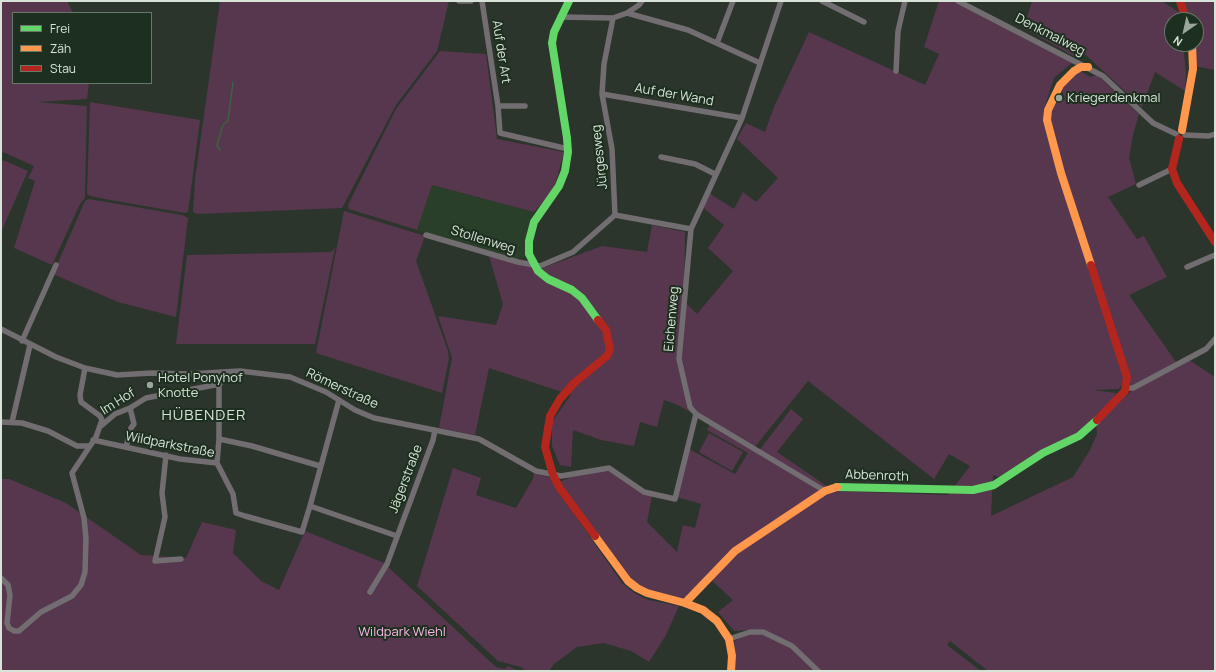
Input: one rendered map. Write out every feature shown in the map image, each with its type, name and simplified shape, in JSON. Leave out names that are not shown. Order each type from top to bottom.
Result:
[{"type":"street","points":[[459,1],[471,1]]},
{"type":"street","name":"Auf der Art","points":[[482,1],[498,106],[500,133],[568,149]]},
{"type":"street","points":[[569,1],[560,17],[554,32],[552,43],[567,138],[568,149],[565,171],[559,186],[539,213],[531,231],[529,254],[538,271],[548,279],[572,290],[582,298],[606,330],[610,349],[607,356],[600,363],[566,391],[550,416],[545,447],[553,476],[574,509],[628,581],[647,593],[685,603],[703,610],[717,621],[729,639],[732,656],[731,671]]},
{"type":"street","points":[[560,17],[613,18],[627,13],[639,5],[642,1]]},
{"type":"street","points":[[717,43],[733,1]]},
{"type":"street","name":"Eichenweg","points":[[696,414],[690,407],[679,359],[691,229],[742,118],[781,1]]},
{"type":"street","points":[[822,1],[864,22]]},
{"type":"street","points":[[896,71],[898,31],[905,1]]},
{"type":"street","name":"Denkmalweg","points":[[958,1],[1103,76],[1152,123],[1181,135]]},
{"type":"street","points":[[1180,1],[1183,12]]},
{"type":"street","points":[[627,13],[688,30],[760,63]]},
{"type":"street","name":"Jürgesweg","points":[[613,18],[604,64],[602,94],[612,149],[615,179],[615,215]]},
{"type":"street","points":[[1192,52],[1193,69],[1181,135],[1172,169],[1177,183],[1215,242]]},
{"type":"street","points":[[1088,67],[1081,67],[1074,71],[1060,85],[1048,110],[1047,120],[1061,173],[1127,377],[1126,388],[1132,388],[1206,349],[1215,339]]},
{"type":"street","name":"Auf der Wand","points":[[602,94],[742,118]]},
{"type":"street","points":[[498,106],[525,106]]},
{"type":"street","points":[[1181,135],[1209,136],[1215,134]]},
{"type":"street","points":[[661,158],[695,164],[715,174]]},
{"type":"street","points":[[1139,185],[1172,169]]},
{"type":"street","points":[[534,265],[540,266],[573,252],[615,215],[691,229]]},
{"type":"street","name":"Stollenweg","points":[[426,235],[518,262],[534,265]]},
{"type":"street","points":[[1187,267],[1215,255]]},
{"type":"street","points":[[22,341],[56,265]]},
{"type":"street","name":"Römerstraße","points":[[1,329],[30,345],[85,368],[117,375],[152,373],[219,373],[240,371],[290,378],[309,384],[355,410],[374,418],[479,439],[491,444],[525,466],[553,476]]},
{"type":"street","points":[[12,422],[30,345]]},
{"type":"street","points":[[1,578],[8,585],[10,595],[7,623],[8,628],[14,631],[19,631],[40,612],[72,596],[82,585],[86,572],[86,538],[84,518],[72,473],[93,440],[102,420],[100,416],[81,402],[80,395],[85,368]]},
{"type":"street","points":[[217,463],[219,439],[219,373]]},
{"type":"street","name":"Im Hof","points":[[100,427],[115,414],[130,408],[146,398],[220,384]]},
{"type":"street","name":"Abbenroth","points":[[685,603],[735,551],[825,491],[838,487],[973,490],[994,485],[1043,453],[1070,442],[1091,426],[1116,402],[1126,388]]},
{"type":"street","points":[[339,400],[310,506],[397,536]]},
{"type":"street","points":[[126,447],[130,428],[134,424],[130,408]]},
{"type":"street","points":[[553,476],[571,475],[609,468],[644,492],[675,499],[696,414],[825,491]]},
{"type":"street","points":[[1,422],[22,423],[48,432],[77,446],[88,446]]},
{"type":"street","name":"Jägerstraße","points":[[370,592],[387,564],[433,440],[435,430]]},
{"type":"street","points":[[219,439],[252,446],[320,466]]},
{"type":"street","name":"Wildparkstraße","points":[[93,440],[166,455],[217,463],[233,494],[236,503],[236,513],[302,532],[310,506]]},
{"type":"street","points":[[166,455],[162,493],[165,517],[155,562],[181,559]]},
{"type":"street","points":[[729,639],[750,632],[763,632],[792,646],[818,671]]},
{"type":"shaded area","points":[[431,185],[534,212],[526,237],[526,257],[514,259],[417,230]]},
{"type":"green space","points":[[1,1],[67,1],[72,12],[12,12],[12,84],[89,84],[87,99],[37,102],[87,106],[85,198],[80,204],[52,265],[14,248],[35,181],[28,178],[34,166],[3,152],[1,156]]},
{"type":"green space","points":[[220,1],[449,1],[437,51],[396,105],[342,208],[197,214],[193,212],[195,179]]},
{"type":"green space","points":[[939,1],[953,1],[1073,62],[1054,78],[1043,112],[1053,156],[1104,315],[1110,314],[1059,160],[1048,110],[1054,104],[1065,99],[1059,81],[1075,68],[1090,77],[1097,75],[1139,114],[1129,158],[1136,184],[1108,197],[1137,239],[1144,236],[1167,277],[1129,295],[1176,362],[1131,387],[1117,332],[1111,334],[1124,381],[1119,389],[1093,390],[1116,393],[1113,400],[1075,434],[1040,451],[999,477],[993,475],[991,516],[1073,477],[1090,450],[1097,434],[1096,424],[1134,389],[1189,360],[1215,377],[1215,671],[988,671],[950,641],[947,645],[981,671],[820,671],[793,644],[760,629],[734,631],[718,612],[733,600],[707,576],[685,600],[650,592],[636,583],[623,571],[560,482],[570,477],[609,469],[616,473],[643,493],[652,496],[647,522],[677,552],[683,525],[695,528],[701,504],[677,497],[689,449],[735,474],[748,453],[707,430],[710,424],[758,452],[791,409],[803,419],[777,452],[834,491],[948,495],[970,466],[949,454],[934,479],[808,381],[754,448],[678,405],[664,400],[657,427],[640,422],[634,446],[601,440],[573,430],[571,467],[560,465],[552,446],[552,422],[571,395],[489,368],[475,435],[439,428],[452,358],[438,316],[496,325],[503,304],[489,256],[532,267],[547,283],[569,291],[581,300],[592,313],[606,336],[607,347],[605,353],[599,360],[581,373],[583,377],[608,358],[613,348],[612,341],[598,313],[584,297],[573,287],[549,276],[540,269],[602,246],[647,252],[652,225],[685,232],[684,301],[697,314],[733,271],[708,248],[724,225],[701,206],[709,193],[734,209],[743,192],[756,202],[778,178],[737,139],[746,123],[765,132],[774,107],[809,32],[925,85],[939,54],[924,47]]},
{"type":"green space","points":[[1032,1],[1162,1],[1178,12],[1164,12],[1164,52],[1184,52],[1186,71],[1185,91],[1155,72],[1142,107],[1086,55],[1075,57],[1024,28]]},
{"type":"green space","points":[[1183,1],[1215,1],[1215,70],[1195,66],[1195,52],[1204,52],[1204,12],[1186,12]]},
{"type":"green space","points":[[440,51],[486,54],[497,139],[564,152],[556,182],[547,198],[534,212],[432,185],[417,230],[349,209],[348,205],[396,109]]},
{"type":"green space","points":[[90,102],[200,120],[188,212],[185,213],[110,200],[87,194]]},
{"type":"green space","points":[[3,160],[28,171],[2,230],[1,165]]},
{"type":"green space","points":[[89,199],[182,215],[188,218],[176,317],[118,302],[53,274],[85,201]]},
{"type":"green space","points":[[344,211],[425,236],[416,261],[448,351],[449,359],[442,393],[316,353]]},
{"type":"green space","points":[[335,248],[315,344],[176,344],[187,255],[331,252]]},
{"type":"green space","points":[[709,433],[743,452],[732,471],[699,452]]},
{"type":"green space","points":[[453,468],[481,478],[476,495],[516,508],[533,479],[534,473],[552,478],[554,485],[622,583],[634,593],[649,600],[679,606],[666,635],[649,662],[631,651],[604,643],[577,647],[554,664],[549,671],[526,671],[521,667],[498,661],[417,586]]},
{"type":"green space","name":"Wildpark Wiehl","points":[[1,479],[9,479],[66,503],[141,555],[186,558],[202,522],[236,530],[233,553],[261,581],[279,590],[305,531],[387,564],[380,584],[387,566],[496,667],[505,669],[508,666],[519,671],[1,671]]},
{"type":"green space","points":[[749,634],[763,634],[791,647],[816,671],[734,671],[736,661],[734,641]]},
{"type":"waterway","points":[[220,150],[217,145],[223,125],[228,121],[233,82]]},
{"type":"traffic: fast","points":[[569,1],[554,32],[552,43],[567,138],[568,152],[565,171],[559,186],[534,222],[529,241],[529,254],[538,271],[548,279],[572,290],[582,298],[598,320]]},
{"type":"traffic: fast","points":[[837,487],[973,490],[994,485],[1043,453],[1079,436],[1097,420]]},
{"type":"traffic: slow","points":[[1182,130],[1193,69],[1192,52]]},
{"type":"traffic: slow","points":[[1088,67],[1081,67],[1074,71],[1060,85],[1048,110],[1047,120],[1061,173],[1091,265]]},
{"type":"traffic: slow","points":[[685,603],[735,551],[825,491],[837,487]]},
{"type":"traffic: slow","points":[[595,536],[628,581],[637,588],[647,593],[685,603],[703,610],[717,621],[729,639],[732,656],[731,671]]},
{"type":"traffic: jam","points":[[1180,1],[1183,12]]},
{"type":"traffic: jam","points":[[1179,139],[1172,169],[1177,183],[1215,242]]},
{"type":"traffic: jam","points":[[1091,265],[1127,377],[1125,391],[1097,420]]},
{"type":"traffic: jam","points":[[595,536],[559,487],[553,475],[545,447],[550,416],[560,399],[574,383],[607,356],[610,349],[606,330],[598,320]]},
{"type":"place","name":"Kriegerdenkmal","points":[[1059,98]]},
{"type":"place","name":"Hotel Ponyhof Knotte","points":[[150,385]]},
{"type":"district","name":"HÜBENDER","points":[[204,416]]}]
